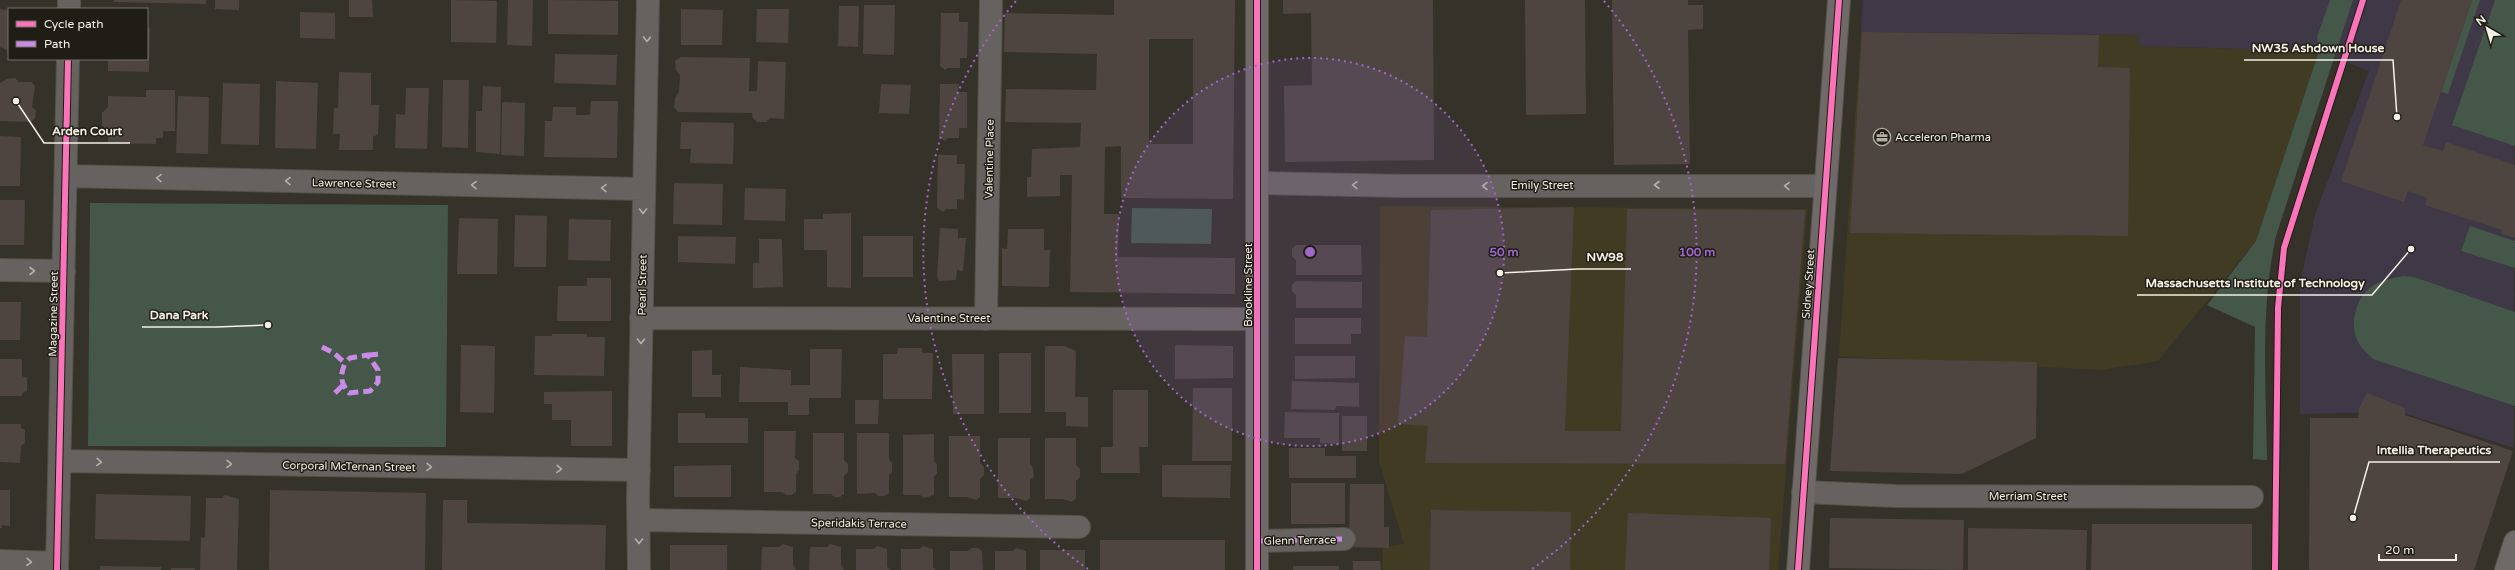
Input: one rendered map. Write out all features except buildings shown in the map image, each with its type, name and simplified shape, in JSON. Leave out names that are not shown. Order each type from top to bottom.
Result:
[{"type":"main road","name":"Brookline Street","points":[[1257,0],[1257,570]]},
{"type":"main road","name":"Sidney Street","points":[[1798,570],[1839,0]]},
{"type":"main road","points":[[2506,570],[2515,542]]},
{"type":"street","name":"Pearl Street","points":[[638,570],[643,189],[648,0]]},
{"type":"street","name":"Valentine Place","points":[[986,319],[991,0]]},
{"type":"street","name":"Magazine Street","points":[[57,567],[68,60]]},
{"type":"street","name":"Lawrence Street","points":[[66,176],[643,189]]},
{"type":"street","name":"Emily Street","points":[[1258,183],[1403,186],[1826,186]]},
{"type":"street","points":[[0,270],[64,271]]},
{"type":"street","name":"Valentine Street","points":[[641,318],[1258,319]]},
{"type":"street","name":"Corporal McTernan Street","points":[[60,462],[639,470]]},
{"type":"street","name":"Merriam Street","points":[[1803,492],[1896,496],[2252,497]]},
{"type":"street","name":"Speridakis Terrace","points":[[639,520],[1079,527]]},
{"type":"street","name":"Glenn Terrace","points":[[1257,541],[1344,539]]},
{"type":"street","points":[[0,561],[57,567]]},
{"type":"shaded area","points":[[1863,0],[2515,0],[2514,448],[2400,412],[2300,414],[2300,283],[2315,215],[2369,71],[2319,51],[2139,46],[2139,35],[1861,32]]},
{"type":"shaded area","points":[[1861,32],[2139,35],[2139,46],[2319,51],[2256,241],[2158,361],[2101,370],[1839,356]]},
{"type":"shaded area","points":[[1380,206],[1807,209],[1778,570],[1383,570],[1383,547],[1404,544],[1379,461]]},
{"type":"green space","points":[[2330,0],[2353,0],[2276,236],[2271,263],[2266,319],[2265,376],[2267,460],[2253,459],[2255,327],[2207,305],[2256,241],[2319,51],[2317,37]]},
{"type":"green space","points":[[2472,0],[2480,0],[2448,94],[2441,92]]},
{"type":"green space","points":[[2495,0],[2515,0],[2515,146],[2452,125]]},
{"type":"green space","points":[[90,203],[448,205],[446,447],[88,446]]},
{"type":"green space","points":[[1132,208],[1212,209],[1211,244],[1131,243]]},
{"type":"green space","points":[[2470,226],[2515,241],[2515,268],[2461,251]]},
{"type":"green space","points":[[2404,276],[2414,277],[2515,312],[2515,406],[2373,359],[2363,349],[2359,344],[2354,331],[2354,317],[2362,297],[2366,291],[2379,283]]},
{"type":"marked path","points":[[322,347],[334,353],[345,363],[342,372],[342,382],[349,393],[370,391],[378,382],[378,370],[368,355],[350,358],[345,363]]},
{"type":"marked path","points":[[368,355],[381,354]]},
{"type":"marked path","points":[[335,393],[343,385]]},
{"type":"marked path","points":[[1257,541],[1344,539]]},
{"type":"cycle path","points":[[1257,0],[1257,570]]},
{"type":"cycle path","points":[[1798,570],[1839,0]]},
{"type":"cycle path","points":[[2275,570],[2278,308],[2284,248],[2363,0]]},
{"type":"cycle path","points":[[57,570],[68,60]]},
{"type":"place","name":"Arden Court","points":[[16,101]]},
{"type":"place","name":"NW35 Ashdown House","points":[[2397,117]]},
{"type":"place","name":"Acceleron Pharma","points":[[1882,137]]},
{"type":"place","name":"Massachusetts Institute of Technology","points":[[2411,249]]},
{"type":"place","name":"NW98","points":[[1500,273]]},
{"type":"place","name":"Dana Park","points":[[268,325]]},
{"type":"place","name":"Intellia Therapeutics","points":[[2353,518]]}]
